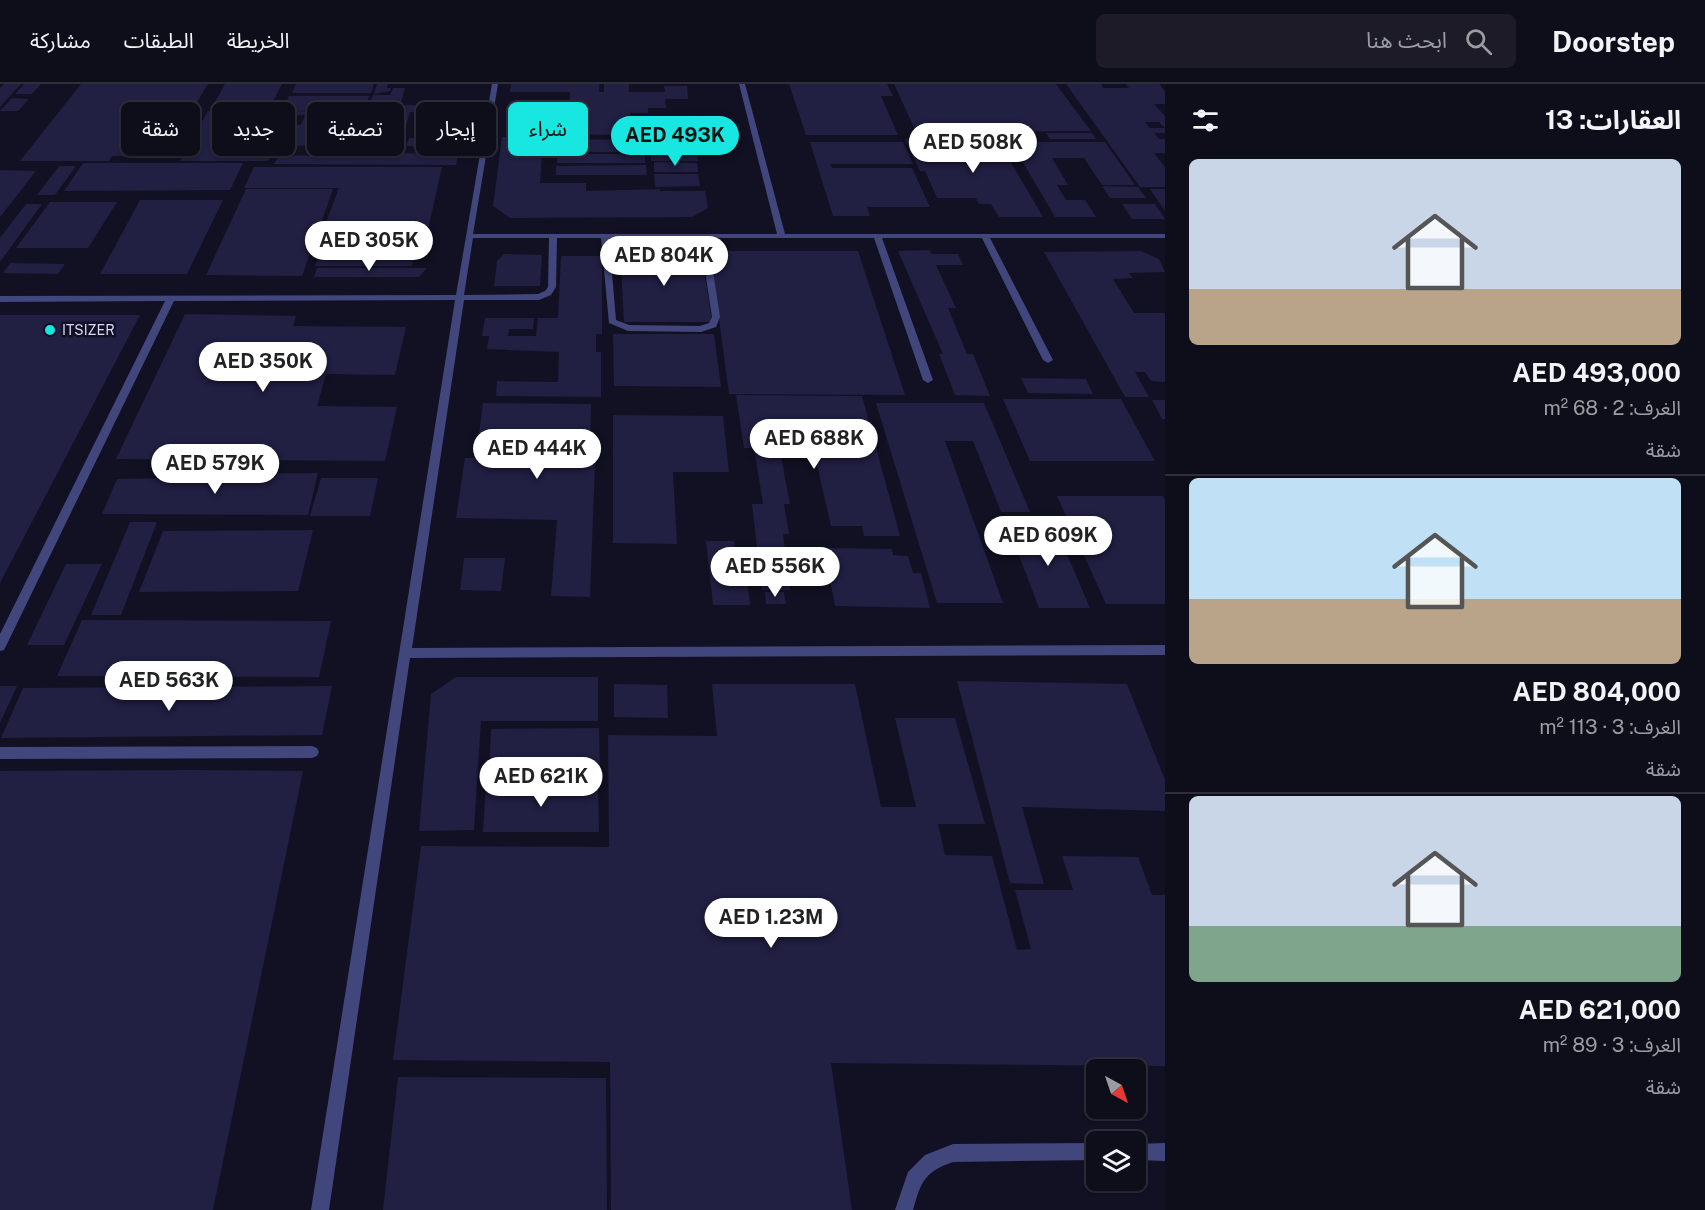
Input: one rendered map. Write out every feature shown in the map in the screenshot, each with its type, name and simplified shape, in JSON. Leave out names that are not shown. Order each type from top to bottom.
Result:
[{"type":"lane","points":[[320,1210],[459,297],[495,84]]},
{"type":"lane","points":[[741,84],[782,236]]},
{"type":"lane","points":[[469,236],[1165,236]]},
{"type":"lane","points":[[0,299],[533,298],[548,293],[552,287],[553,236]]},
{"type":"lane","points":[[606,236],[612,321],[628,328],[691,329],[713,325],[716,317],[704,236]]},
{"type":"lane","points":[[877,236],[928,380]]},
{"type":"lane","points":[[985,236],[1048,360]]},
{"type":"lane","points":[[0,646],[171,298]]},
{"type":"lane","points":[[405,653],[1165,650]]},
{"type":"lane","points":[[0,753],[312,752]]},
{"type":"lane","points":[[904,1210],[914,1178],[931,1161],[953,1153],[1086,1152]]},
{"type":"lane","points":[[1146,1152],[1165,1152]]},
{"type":"building","points":[[4,84],[21,84],[0,107],[0,88]]},
{"type":"building","points":[[24,84],[41,84],[32,94],[15,94]]},
{"type":"building","points":[[81,84],[208,84],[197,102],[121,102],[121,156],[164,157],[112,156],[109,161],[20,161]]},
{"type":"building","points":[[225,84],[282,84],[273,102],[215,102]]},
{"type":"building","points":[[296,84],[374,84],[371,93],[292,93]]},
{"type":"building","points":[[377,84],[388,84],[387,88],[391,88],[390,91],[374,94]]},
{"type":"building","points":[[511,84],[599,84],[599,92],[604,92],[604,84],[629,84],[629,92],[665,92],[664,86],[687,86],[688,99],[665,99],[666,108],[648,108],[648,113],[630,113],[630,128],[624,128],[624,135],[588,134],[588,102],[570,102],[570,92],[510,92]]},
{"type":"building","points":[[789,84],[887,84],[893,96],[881,96],[898,135],[806,135]]},
{"type":"building","points":[[894,84],[1056,84],[1091,131],[916,132]]},
{"type":"building","points":[[1066,84],[1101,84],[1103,88],[1129,88],[1126,84],[1159,84],[1165,91],[1165,104],[1154,104],[1165,116],[1165,128],[1165,133],[1154,133],[1159,139],[1165,139],[1165,153],[1154,153],[1165,167],[1165,187],[1140,187]],"holes":[[[1145,122],[1159,122],[1165,128],[1150,128]]]},
{"type":"building","points":[[393,88],[405,88],[401,102],[370,102],[373,95],[390,95]]},
{"type":"building","points":[[289,96],[369,96],[367,102],[307,102],[307,111],[295,111],[295,102],[286,102]]},
{"type":"building","points":[[12,98],[29,99],[18,111],[0,111]]},
{"type":"building","points":[[404,105],[416,105],[416,112],[410,112],[404,132]]},
{"type":"building","points":[[208,111],[212,111],[212,156],[270,156],[268,161],[180,161],[183,156],[200,156],[200,125]]},
{"type":"building","points":[[295,111],[307,111],[307,145],[295,146],[295,129],[297,125],[301,125],[305,115],[295,116]]},
{"type":"building","points":[[1046,133],[1092,133],[1096,139],[1050,139]]},
{"type":"building","points":[[914,134],[938,134],[940,139],[956,138],[957,142],[999,142],[1043,217],[999,217],[991,204],[979,204],[976,198],[937,198],[925,171],[920,171],[905,139],[915,138]]},
{"type":"building","points":[[502,137],[508,137],[508,156],[542,156],[540,183],[586,183],[586,191],[660,189],[660,191],[705,191],[708,208],[692,217],[510,218],[493,206]]},
{"type":"building","points":[[409,138],[416,138],[416,146],[406,146]]},
{"type":"building","points":[[588,139],[644,140],[645,152],[588,152]]},
{"type":"building","points":[[649,139],[695,139],[698,161],[651,161]]},
{"type":"building","points":[[810,142],[903,142],[913,164],[830,164],[832,168],[912,168],[930,207],[867,207],[870,216],[833,216]]},
{"type":"building","points":[[1011,142],[1105,142],[1135,185],[1102,185],[1084,158],[1052,158],[1068,185],[1057,185],[1066,200],[1085,200],[1096,217],[1055,217]]},
{"type":"building","points":[[404,153],[416,153],[416,156],[458,156],[456,165],[274,164],[278,156],[404,156]]},
{"type":"building","points":[[645,154],[645,163],[557,163],[557,156]]},
{"type":"building","points":[[654,162],[697,163],[698,172],[654,172]]},
{"type":"building","points":[[83,163],[243,163],[230,190],[64,191]]},
{"type":"building","points":[[646,165],[647,175],[556,175],[556,166]]},
{"type":"building","points":[[59,166],[76,166],[55,195],[37,195]]},
{"type":"building","points":[[254,167],[442,167],[427,234],[420,234],[412,266],[315,266],[326,233],[322,233],[339,188],[244,188]]},
{"type":"building","points":[[0,170],[36,171],[0,217]]},
{"type":"building","points":[[654,174],[698,174],[700,186],[655,187]]},
{"type":"building","points":[[1102,186],[1138,187],[1146,198],[1110,198]]},
{"type":"building","points":[[246,189],[333,189],[302,276],[206,275]]},
{"type":"building","points":[[1150,189],[1165,189],[1165,211]]},
{"type":"building","points":[[140,200],[223,200],[187,274],[100,274]]},
{"type":"building","points":[[50,202],[117,202],[88,248],[16,248]]},
{"type":"building","points":[[26,204],[42,204],[0,262],[0,238]]},
{"type":"building","points":[[1122,204],[1155,204],[1165,219],[1132,219]]},
{"type":"building","points":[[930,250],[931,254],[958,254],[963,265],[936,265],[956,308],[948,308],[967,354],[973,354],[990,396],[955,395],[939,354],[943,354],[898,251]]},
{"type":"building","points":[[620,251],[701,251],[712,322],[624,322]]},
{"type":"building","points":[[710,251],[858,251],[905,395],[729,394]]},
{"type":"building","points":[[1141,251],[1159,259],[1165,272],[1129,273],[1133,278],[1113,279],[1134,313],[1165,313],[1165,382],[1151,381],[1145,372],[1135,372],[1149,397],[1125,397],[1044,252]]},
{"type":"building","points":[[504,254],[542,255],[540,286],[494,286],[497,261]]},
{"type":"building","points":[[561,256],[602,256],[602,334],[596,334],[596,352],[601,352],[601,397],[496,396],[497,381],[558,382],[559,352],[487,349],[489,336],[482,336],[485,318],[534,318],[533,329],[509,329],[508,336],[536,336],[538,318],[558,318]]},
{"type":"building","points":[[10,263],[65,264],[58,274],[3,273]]},
{"type":"building","points":[[317,268],[427,268],[419,277],[314,277]]},
{"type":"building","points":[[185,314],[296,316],[293,326],[406,327],[395,375],[326,374],[317,406],[397,407],[385,461],[116,459]]},
{"type":"building","points":[[0,315],[140,315],[0,583]]},
{"type":"building","points":[[613,334],[714,334],[721,387],[614,386]]},
{"type":"building","points":[[1021,378],[1086,379],[1093,394],[1028,393]]},
{"type":"building","points":[[736,395],[862,396],[900,536],[864,536],[862,526],[831,526],[810,434],[840,435],[839,431],[776,430],[790,504],[784,504],[789,534],[783,534],[790,590],[762,590],[752,504],[763,504],[754,448],[744,448]]},
{"type":"building","points":[[1003,399],[1121,399],[1155,461],[1030,461]]},
{"type":"building","points":[[1152,400],[1165,400],[1165,419],[1162,419]]},
{"type":"building","points":[[483,403],[591,404],[590,460],[561,459],[561,463],[595,464],[590,597],[551,596],[557,520],[456,518],[465,458],[476,458]]},
{"type":"building","points":[[876,403],[984,403],[1030,512],[1001,512],[973,441],[945,441],[1003,603],[937,603]]},
{"type":"building","points":[[613,415],[723,416],[729,472],[673,472],[677,544],[613,543]]},
{"type":"building","points":[[318,473],[308,515],[102,514],[117,479],[176,478],[177,474]]},
{"type":"building","points":[[321,478],[378,478],[370,516],[310,516]]},
{"type":"building","points":[[1057,496],[1163,496],[1165,500],[1165,604],[1106,604]]},
{"type":"building","points":[[130,522],[157,522],[121,615],[91,615]]},
{"type":"building","points":[[1007,524],[1054,524],[1090,608],[1039,608]]},
{"type":"building","points":[[313,530],[298,591],[139,592],[163,531]]},
{"type":"building","points":[[706,541],[734,541],[739,579],[747,579],[750,605],[713,605]]},
{"type":"building","points":[[824,548],[892,549],[893,555],[908,556],[913,573],[921,573],[930,608],[835,606]]},
{"type":"building","points":[[464,558],[505,558],[501,591],[460,590]]},
{"type":"building","points":[[66,564],[102,564],[64,645],[27,645]]},
{"type":"building","points":[[765,592],[784,592],[786,604],[766,604]]},
{"type":"building","points":[[82,620],[331,621],[319,677],[57,676]]},
{"type":"building","points":[[456,677],[598,677],[598,721],[481,721],[474,830],[419,831],[431,694]]},
{"type":"building","points":[[957,681],[1127,684],[1165,780],[1165,811],[1022,807],[1044,884],[1010,883]]},
{"type":"building","points":[[614,684],[667,685],[668,718],[614,717]]},
{"type":"building","points":[[712,684],[855,684],[881,807],[916,807],[895,718],[955,718],[985,824],[938,824],[945,855],[992,856],[1017,950],[1031,949],[1015,890],[1073,890],[1062,856],[1138,857],[1152,895],[1165,895],[1165,1066],[1146,1066],[1146,1059],[1086,1059],[1086,1065],[831,1063],[852,1210],[611,1210],[610,1062],[393,1060],[421,846],[609,847],[608,735],[717,736]]},
{"type":"building","points":[[0,686],[17,686],[0,723]]},
{"type":"building","points":[[332,686],[322,735],[1,738],[23,688]]},
{"type":"building","points":[[599,728],[600,774],[489,776],[491,729]]},
{"type":"building","points":[[0,771],[303,771],[213,1210],[0,1210]]},
{"type":"building","points":[[486,784],[598,784],[599,832],[483,832]]},
{"type":"building","points":[[398,1077],[606,1078],[607,1210],[383,1210]]},
{"type":"place","name":"ITSIZER","points":[[50,330]]}]
